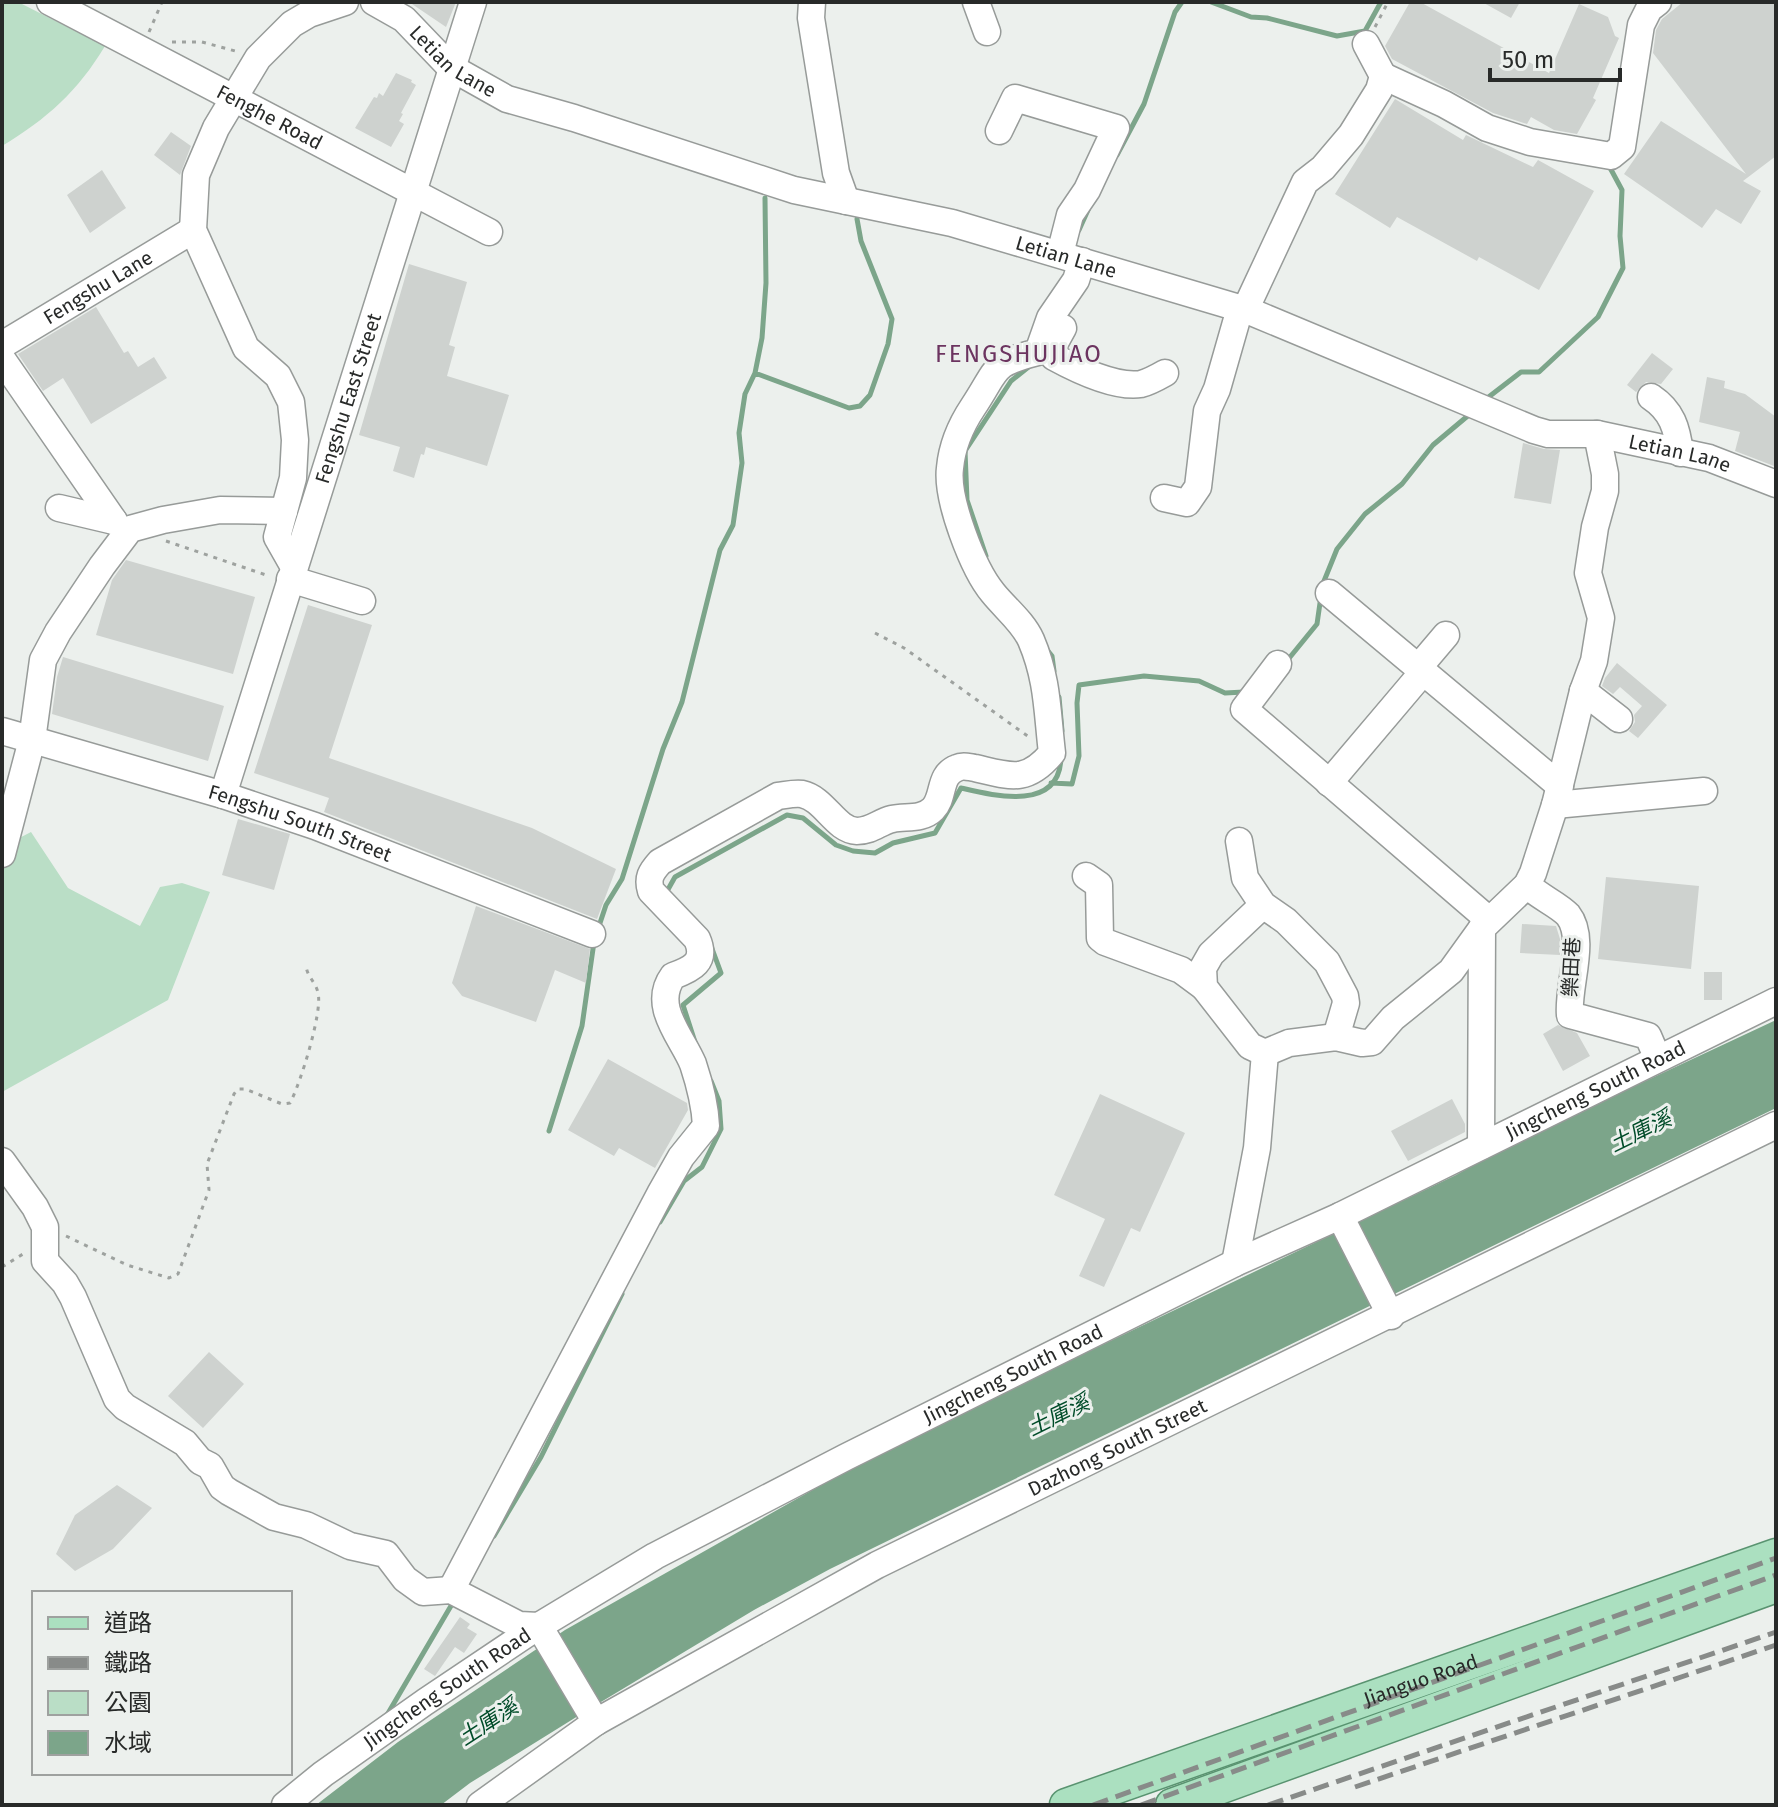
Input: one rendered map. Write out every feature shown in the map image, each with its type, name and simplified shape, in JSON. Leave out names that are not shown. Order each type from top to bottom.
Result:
[{"type":"main road","name":"Jianguo Road","points":[[1066,1805],[1776,1555]]},
{"type":"main road","name":"Jianguo Road","points":[[1172,1805],[1776,1586]]},
{"type":"street","name":"Fenghe Road","points":[[50,2],[489,232]]},
{"type":"street","points":[[345,2],[318,10],[292,24],[258,58],[216,128],[196,175],[193,230],[246,348],[278,376],[291,402],[295,440],[293,478],[277,537],[292,573],[362,601]]},
{"type":"street","name":"Letian Lane","points":[[374,2],[404,19],[450,67],[507,99],[794,190],[952,223],[1244,310],[1534,430],[1548,434],[1597,434],[1709,458],[1776,484]]},
{"type":"street","name":"Fengshu East Street","points":[[223,795],[473,2]]},
{"type":"street","points":[[812,2],[811,18],[836,173],[846,201]]},
{"type":"street","points":[[976,2],[987,32]]},
{"type":"street","points":[[1366,44],[1383,76],[1487,128],[1530,142],[1611,156],[1622,147],[1641,25],[1649,9],[1658,2]]},
{"type":"street","points":[[1164,498],[1187,503],[1198,487],[1207,411],[1217,389],[1237,319],[1305,182],[1323,168],[1351,135],[1379,90],[1383,76]]},
{"type":"street","points":[[451,1590],[660,1194],[681,1157],[706,1126],[705,1105],[696,1074],[670,1022],[665,992],[673,976],[696,965],[700,960],[701,948],[697,939],[651,891],[648,882],[650,873],[660,862],[778,796],[794,794],[810,797],[845,828],[870,830],[892,819],[907,819],[931,811],[944,780],[955,768],[964,766],[1015,777],[1040,767],[1052,753],[1045,679],[1039,662],[1028,635],[991,591],[969,552],[950,489],[950,469],[958,434],[993,372],[1006,360],[1038,352],[1050,318],[1076,280],[1080,260],[1070,215],[1087,190],[1116,128],[1015,98],[999,131]]},
{"type":"street","name":"Fengshu Lane","points":[[2,345],[193,230]]},
{"type":"street","points":[[1080,260],[1061,330],[1052,348],[1054,357],[1078,370],[1128,384],[1143,384],[1165,373]]},
{"type":"street","points":[[2,359],[122,525]]},
{"type":"street","points":[[1651,397],[1663,405],[1675,422],[1680,453]]},
{"type":"street","points":[[1086,876],[1099,885],[1100,938],[1181,970],[1204,987],[1250,1046],[1265,1053],[1289,1043],[1336,1037],[1372,1042],[1393,1018],[1451,971],[1485,924],[1527,885],[1557,796],[1583,691],[1594,661],[1600,622],[1588,573],[1595,527],[1605,491],[1602,452],[1597,434]]},
{"type":"street","points":[[59,508],[122,525],[220,510],[284,511]]},
{"type":"street","points":[[2,854],[32,740],[43,660],[122,525]]},
{"type":"street","points":[[1329,593],[1421,670],[1557,796],[1704,791]]},
{"type":"street","points":[[1329,783],[1446,635]]},
{"type":"street","points":[[1278,664],[1244,709],[1485,924],[1481,1146]]},
{"type":"street","points":[[1583,691],[1619,719]]},
{"type":"street","name":"Fengshu South Street","points":[[2,731],[223,795],[315,826],[592,934]]},
{"type":"street","points":[[1239,841],[1245,878],[1263,905],[1286,921],[1327,962],[1346,1003],[1336,1037]]},
{"type":"street","name":"樂田巷","points":[[1527,885],[1567,914],[1573,926],[1575,954],[1570,1015],[1648,1036],[1657,1057]]},
{"type":"street","points":[[1204,987],[1203,968],[1211,954],[1263,905]]},
{"type":"street","name":"Jingcheng South Road","points":[[285,1805],[396,1722],[655,1556],[1235,1263],[1342,1220],[1657,1057],[1776,1001]]},
{"type":"street","points":[[1235,1263],[1257,1148],[1265,1053]]},
{"type":"street","name":"Dazhong South Street","points":[[480,1805],[596,1722],[702,1660],[877,1565],[1387,1309],[1427,1295],[1776,1125]]},
{"type":"street","points":[[2,1161],[35,1207],[45,1227],[45,1261],[73,1297],[117,1399],[125,1407],[185,1443],[200,1461],[210,1466],[222,1487],[263,1511],[291,1524],[306,1525],[350,1546],[386,1554],[405,1579],[423,1592],[451,1590],[519,1625],[541,1629],[596,1722]]},
{"type":"street","points":[[1342,1220],[1387,1309]]},
{"type":"path","points":[[142,50],[162,2]]},
{"type":"path","points":[[1366,44],[1388,2]]},
{"type":"path","points":[[142,50],[166,42],[202,42],[258,58]]},
{"type":"path","points":[[122,525],[266,576],[292,573]]},
{"type":"path","points":[[875,633],[904,648],[1052,753]]},
{"type":"path","points":[[45,1227],[127,1265],[169,1278],[178,1274],[209,1190],[207,1164],[234,1094],[238,1089],[245,1089],[282,1104],[290,1103],[293,1097],[305,1063],[319,993],[306,970],[306,964]]},
{"type":"green space","points":[[2,2],[18,2],[105,46],[84,77],[60,103],[2,146]]},
{"type":"green space","points":[[31,832],[68,888],[140,926],[160,887],[182,883],[210,892],[168,1000],[2,1092],[2,847]]},
{"type":"water","name":"土庫溪","points":[[1776,1020],[1776,1108],[830,1569],[754,1610],[586,1711],[470,1783],[441,1805],[316,1805],[398,1742],[565,1630],[885,1449],[1456,1175],[1513,1143]]},
{"type":"building","points":[[409,2],[456,2],[446,27]]},
{"type":"building","points":[[1410,2],[1420,2],[1549,73],[1579,4],[1608,17],[1615,36],[1619,38],[1593,98],[1596,100],[1577,134],[1554,130],[1531,117],[1527,124],[1493,113],[1392,59],[1385,46]]},
{"type":"building","points":[[1482,2],[1520,2],[1511,18]]},
{"type":"building","points":[[1683,2],[1776,2],[1776,156],[1743,181],[1761,191],[1741,224],[1716,209],[1702,228],[1624,174],[1661,121],[1746,174],[1653,53],[1656,30],[1662,19]]},
{"type":"building","points":[[396,73],[416,85],[401,113],[399,121],[404,124],[391,147],[355,128],[374,97],[377,98],[379,93],[383,96]]},
{"type":"building","points":[[1395,99],[1463,140],[1466,135],[1533,167],[1538,160],[1594,191],[1539,290],[1479,257],[1477,261],[1397,217],[1390,228],[1335,194]]},
{"type":"building","points":[[171,132],[191,146],[180,175],[154,155]]},
{"type":"building","points":[[102,170],[126,208],[90,233],[67,195]]},
{"type":"building","points":[[409,264],[467,282],[449,345],[455,347],[447,376],[509,395],[487,466],[426,447],[414,478],[393,471],[400,447],[359,435]]},
{"type":"building","points":[[96,307],[124,353],[128,351],[138,367],[154,357],[167,378],[91,424],[63,378],[43,391],[18,354]]},
{"type":"building","points":[[1652,353],[1673,369],[1661,384],[1646,382],[1636,392],[1627,385]]},
{"type":"building","points":[[1707,377],[1725,381],[1724,388],[1745,394],[1776,417],[1774,466],[1735,451],[1740,432],[1699,422]]},
{"type":"building","points":[[1523,443],[1560,450],[1551,504],[1514,498]]},
{"type":"building","points":[[126,560],[255,597],[233,674],[96,635],[112,580]]},
{"type":"building","points":[[308,605],[372,625],[329,758],[532,828],[616,869],[597,919],[324,812],[329,798],[254,773]]},
{"type":"building","points":[[63,657],[224,706],[208,761],[52,714]]},
{"type":"building","points":[[1617,663],[1667,705],[1638,738],[1629,731],[1635,722],[1634,715],[1642,706],[1620,687],[1613,694],[1602,686]]},
{"type":"building","points":[[238,819],[290,834],[274,890],[222,875]]},
{"type":"building","points":[[1606,877],[1699,886],[1691,969],[1598,959]]},
{"type":"building","points":[[476,906],[590,949],[586,983],[555,970],[536,1022],[462,996],[452,983]]},
{"type":"building","points":[[1522,924],[1556,926],[1560,955],[1520,953]]},
{"type":"building","points":[[1704,972],[1722,972],[1722,1000],[1704,1000]]},
{"type":"building","points":[[1558,1025],[1577,1033],[1590,1056],[1563,1071],[1543,1034]]},
{"type":"building","points":[[608,1059],[687,1103],[688,1110],[655,1168],[619,1148],[614,1156],[568,1130]]},
{"type":"building","points":[[1100,1094],[1185,1133],[1140,1232],[1131,1228],[1104,1287],[1079,1276],[1105,1219],[1054,1195]]},
{"type":"building","points":[[1452,1099],[1465,1124],[1465,1132],[1408,1161],[1391,1131]]},
{"type":"building","points":[[209,1352],[244,1384],[203,1428],[168,1396]]},
{"type":"building","points":[[117,1485],[152,1508],[113,1549],[75,1571],[56,1554],[75,1515]]},
{"type":"building","points":[[460,1617],[470,1624],[467,1628],[477,1634],[464,1653],[455,1647],[435,1676],[424,1669]]},
{"type":"waterway","points":[[1117,155],[1144,104],[1175,12],[1182,2]]},
{"type":"waterway","points":[[1211,2],[1251,17],[1267,18],[1337,36],[1365,31],[1381,2]]},
{"type":"waterway","points":[[1486,399],[1521,372],[1539,372],[1598,317],[1623,268],[1620,236],[1622,190],[1608,164]]},
{"type":"waterway","points":[[598,929],[606,905],[622,879],[663,749],[682,702],[720,550],[733,525],[742,463],[739,433],[745,394],[755,373],[762,338],[766,283],[765,198]]},
{"type":"waterway","points":[[1079,230],[1088,210]]},
{"type":"waterway","points":[[755,373],[849,408],[860,406],[870,395],[888,344],[892,319],[861,241],[857,219]]},
{"type":"waterway","points":[[986,556],[967,500],[965,451],[1011,381],[1031,365]]},
{"type":"waterway","points":[[1322,586],[1337,549],[1365,514],[1402,484],[1433,445],[1470,414]]},
{"type":"waterway","points":[[1286,662],[1317,624],[1321,596]]},
{"type":"waterway","points":[[1048,651],[1054,671]]},
{"type":"waterway","points":[[1051,783],[1072,784],[1079,756],[1079,685],[1144,676],[1199,681],[1225,693],[1244,692]]},
{"type":"waterway","points":[[1059,697],[1062,731]]},
{"type":"waterway","points":[[666,893],[675,877],[787,815],[803,818],[836,845],[853,851],[875,853],[893,843],[935,833],[961,788],[1007,796],[1038,793],[1050,786],[1058,774],[1061,757]]},
{"type":"waterway","points":[[549,1131],[582,1026],[594,942]]},
{"type":"waterway","points":[[695,1042],[683,1005],[721,973],[711,946]]},
{"type":"waterway","points":[[660,1222],[684,1181],[702,1167],[721,1129],[719,1101],[711,1081]]},
{"type":"waterway","points":[[494,1536],[541,1457],[622,1294]]},
{"type":"waterway","points":[[387,1715],[455,1599]]},
{"type":"railway","points":[[1093,1805],[1776,1558]]},
{"type":"railway","points":[[1141,1805],[1776,1575]]},
{"type":"railway","points":[[1268,1805],[1776,1632]]},
{"type":"railway","points":[[1355,1787],[1776,1645]]},
{"type":"district","name":"FENGSHUJIAO","points":[[1019,354]]}]
